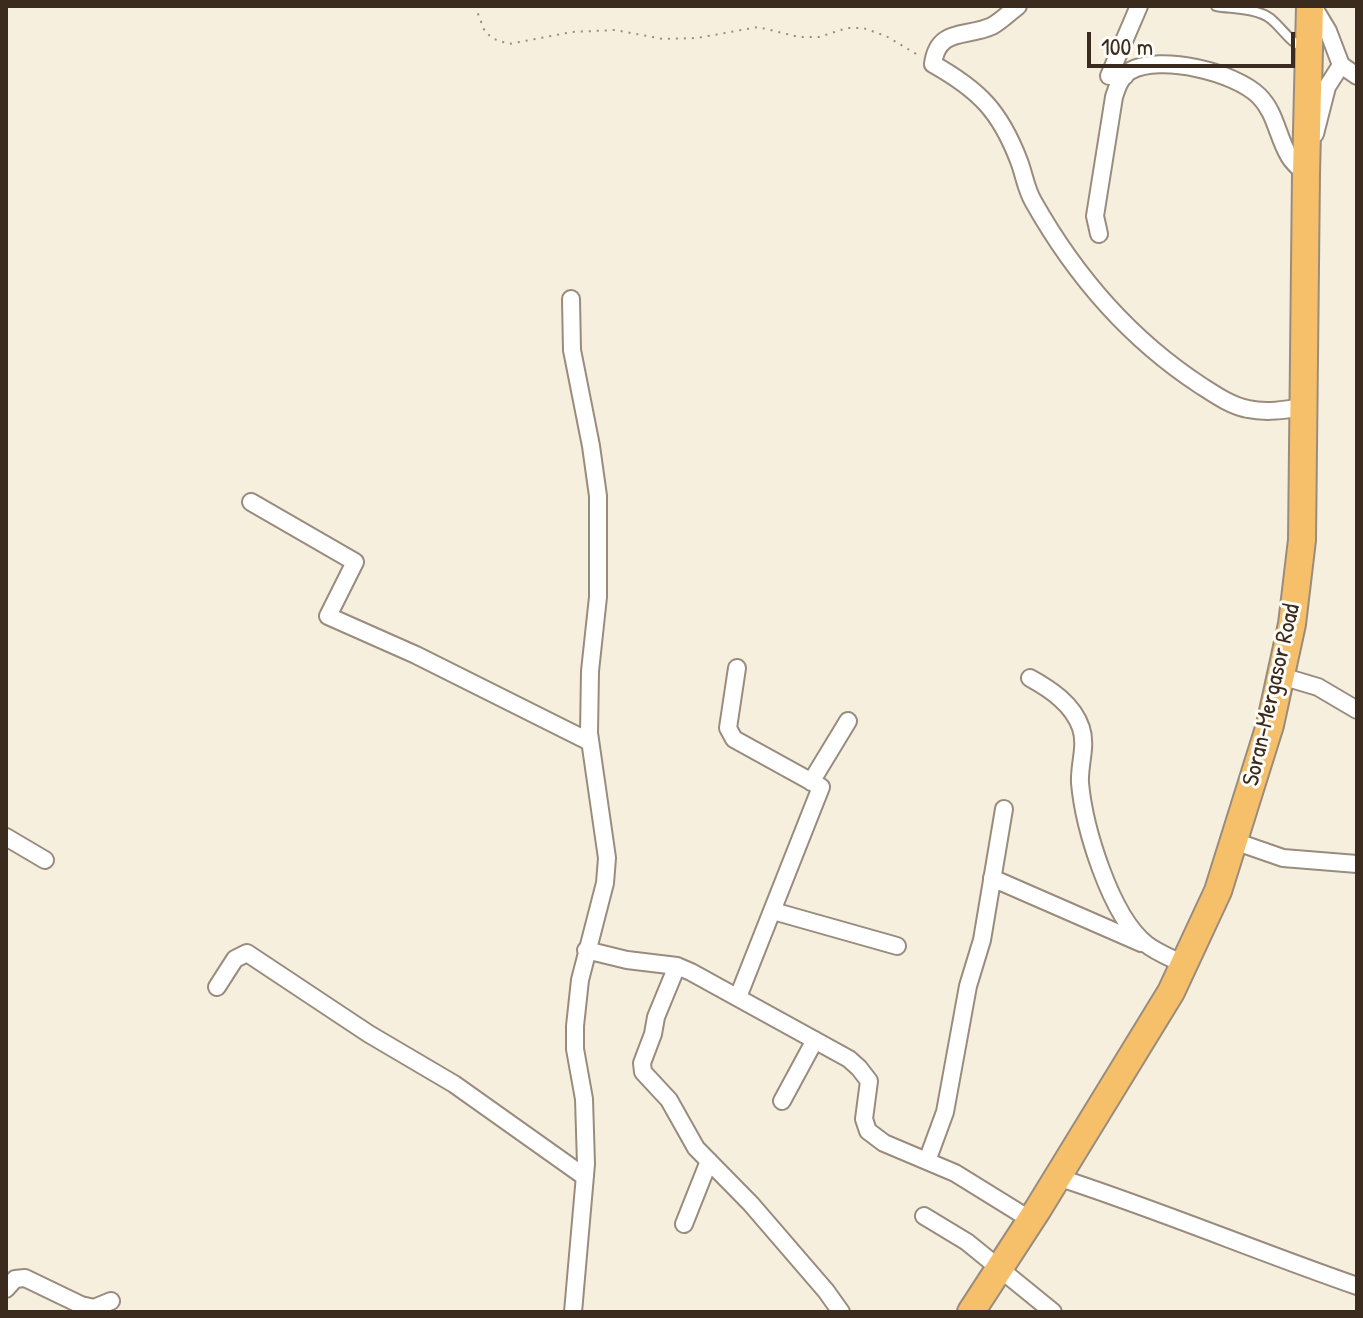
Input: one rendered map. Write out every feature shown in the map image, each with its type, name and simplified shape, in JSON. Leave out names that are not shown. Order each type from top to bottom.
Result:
[{"type":"main road","name":"Soran-Mergasor Road","points":[[971,1312],[1171,992],[1218,891],[1270,725],[1292,624],[1302,540],[1306,174],[1312,6]]},
{"type":"street","points":[[1018,6],[993,25],[943,40],[935,48],[933,64],[981,95],[1004,124],[1030,197],[1069,257],[1115,316],[1173,367],[1219,397],[1247,409],[1278,411],[1303,407]]},
{"type":"street","points":[[1125,76],[1109,76],[1139,6]]},
{"type":"street","points":[[1312,6],[1328,31],[1341,65],[1357,76]]},
{"type":"street","points":[[1306,174],[1327,87],[1341,65]]},
{"type":"street","points":[[1099,234],[1095,216],[1114,97],[1120,81],[1128,72],[1147,66],[1197,68],[1223,75],[1257,94],[1273,114],[1289,156],[1306,174]]},
{"type":"street","points":[[571,299],[572,350],[598,496],[598,597],[590,671],[590,742],[607,858],[605,883],[586,950],[575,1026],[575,1049],[584,1099],[585,1177],[573,1312]]},
{"type":"street","points":[[251,502],[355,562],[328,616],[416,655],[590,742]]},
{"type":"street","points":[[737,668],[728,728],[734,739],[821,787],[738,997]]},
{"type":"street","points":[[1281,676],[1318,687],[1357,710]]},
{"type":"street","points":[[1030,678],[1051,689],[1080,725],[1084,743],[1079,774],[1090,837],[1123,920],[1146,944]]},
{"type":"street","points":[[811,782],[848,721]]},
{"type":"street","points":[[927,1161],[945,1112],[968,986],[982,940],[1004,809]]},
{"type":"street","points":[[6,837],[45,860]]},
{"type":"street","points":[[1234,841],[1283,858],[1357,864]]},
{"type":"street","points":[[992,878],[1146,944],[1183,964]]},
{"type":"street","points":[[773,911],[897,946]]},
{"type":"street","points":[[586,950],[627,960],[677,966],[849,1059],[869,1081],[864,1119],[868,1131],[884,1143],[955,1173],[1031,1220]]},
{"type":"street","points":[[217,987],[235,959],[247,953],[369,1034],[454,1084],[585,1177]]},
{"type":"street","points":[[677,966],[656,1017],[642,1063],[643,1072],[669,1100],[691,1140],[796,1254],[841,1312]]},
{"type":"street","points":[[782,1101],[815,1040]]},
{"type":"street","points":[[684,1224],[709,1161]]},
{"type":"street","points":[[1057,1177],[1146,1206],[1284,1261],[1357,1286]]},
{"type":"street","points":[[924,1216],[967,1242],[1053,1312]]},
{"type":"street","points":[[6,1289],[15,1279],[25,1278],[81,1305],[94,1308],[111,1301]]},
{"type":"lane","points":[[1216,6],[1260,13],[1270,18],[1295,45],[1309,50]]},
{"type":"path","points":[[475,6],[485,32],[509,44],[572,32],[615,30],[663,39],[697,38],[758,27],[799,37],[819,37],[847,28],[863,28],[886,36],[933,64]]}]
